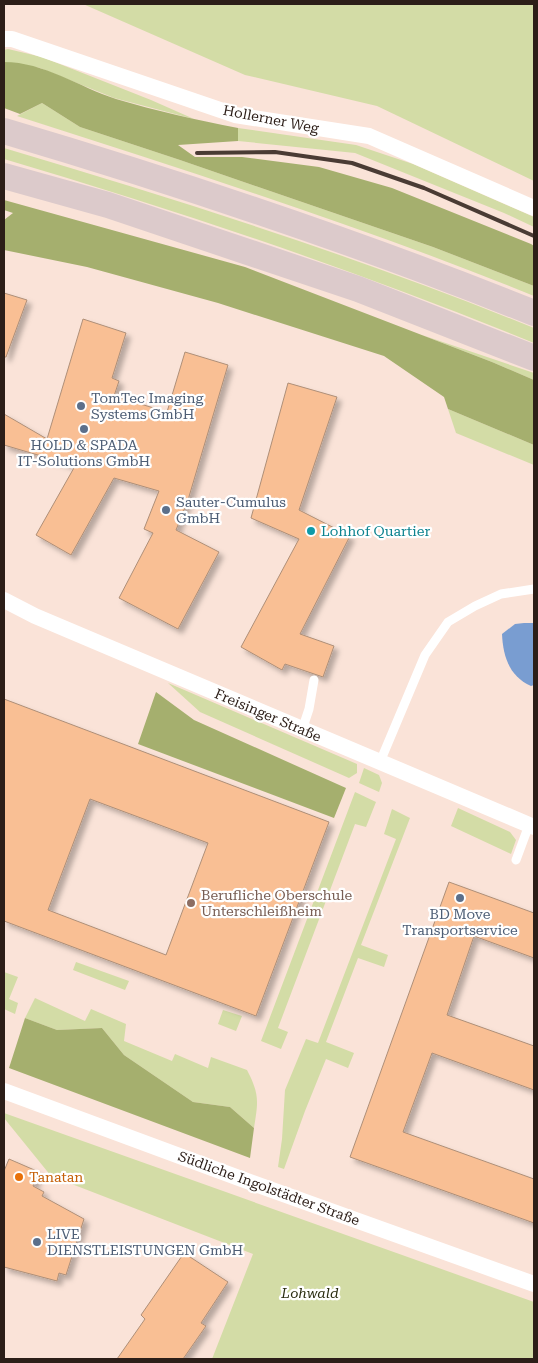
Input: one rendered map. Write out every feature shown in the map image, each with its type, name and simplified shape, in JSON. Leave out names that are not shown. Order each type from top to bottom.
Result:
[{"type":"main road","points":[[4,131],[231,201],[366,248],[534,312]]},
{"type":"main road","points":[[4,176],[108,206],[349,286],[534,358]]},
{"type":"street","name":"Hollerner Weg","points":[[4,39],[12,39],[235,115],[369,136],[534,208]]},
{"type":"street","name":"Freisinger Straße","points":[[4,600],[35,616],[532,826]]},
{"type":"street","name":"Südliche Ingolstädter Straße","points":[[4,1091],[534,1284]]},
{"type":"lane","points":[[380,762],[425,655],[448,622],[501,594],[534,589]]},
{"type":"lane","points":[[302,730],[309,710],[314,680]]},
{"type":"lane","points":[[516,860],[532,826]]},
{"type":"green space","points":[[83,4],[534,4],[534,181],[377,106],[245,75]]},
{"type":"green space","points":[[8,49],[42,57],[194,119],[114,98],[40,68],[4,62],[4,50]]},
{"type":"green space","points":[[4,62],[33,66],[116,99],[238,128],[238,141],[178,145],[195,157],[242,157],[319,167],[392,188],[531,244],[534,246],[534,286],[433,247],[80,127],[42,103],[20,114],[4,108]]},
{"type":"green space","points":[[42,103],[80,127],[433,247],[534,286],[534,296],[342,223],[17,116]]},
{"type":"green space","points":[[238,128],[356,145],[413,164],[534,217],[534,227],[355,153],[238,141]]},
{"type":"green space","points":[[4,148],[205,210],[337,254],[469,302],[534,328],[534,343],[403,292],[271,244],[138,200],[4,159]]},
{"type":"green space","points":[[4,200],[245,267],[534,380],[534,445],[448,409],[444,397],[384,356],[218,303],[87,267],[4,250],[4,220],[13,213],[4,210]]},
{"type":"green space","points":[[422,335],[534,373],[534,380],[492,362]]},
{"type":"green space","points":[[448,409],[534,445],[534,465],[456,433]]},
{"type":"green space","points":[[168,683],[357,764],[357,773],[349,778],[200,712]]},
{"type":"green space","points":[[156,692],[194,720],[346,788],[334,818],[138,744]]},
{"type":"green space","points":[[364,768],[379,775],[382,783],[379,792],[359,783]]},
{"type":"green space","points":[[355,792],[376,802],[366,827],[355,824],[278,1028],[288,1032],[281,1049],[261,1041]]},
{"type":"green space","points":[[458,808],[510,832],[516,840],[511,854],[451,826]]},
{"type":"green space","points":[[392,809],[410,818],[361,945],[388,955],[384,967],[358,958],[326,1042],[354,1053],[348,1068],[326,1059],[284,1169],[278,1167],[285,1090],[306,1039],[318,1043],[396,839],[384,834]]},
{"type":"green space","points":[[76,962],[129,981],[125,990],[73,970]]},
{"type":"green space","points":[[4,972],[18,977],[9,999],[18,1003],[15,1014],[4,1009]]},
{"type":"green space","points":[[35,998],[85,1021],[91,1009],[126,1024],[124,1041],[172,1061],[175,1054],[208,1068],[211,1057],[247,1070],[257,1099],[254,1128],[230,1107],[193,1102],[124,1055],[102,1028],[57,1030],[25,1018]]},
{"type":"green space","points":[[223,1010],[242,1016],[236,1031],[218,1024]]},
{"type":"green space","points":[[25,1018],[57,1030],[102,1028],[124,1055],[193,1102],[230,1107],[254,1128],[250,1158],[9,1068]]},
{"type":"green space","name":"Lohwald","points":[[4,1113],[534,1302],[534,1359],[212,1359],[253,1254],[51,1176],[4,1118]]},
{"type":"water","points":[[534,623],[534,685],[531,686],[523,682],[512,671],[504,650],[502,634],[515,624]]},
{"type":"building","points":[[4,293],[27,300],[6,357],[4,357]]},
{"type":"building","points":[[83,319],[126,333],[112,378],[119,381],[114,396],[167,412],[185,352],[228,365],[188,500],[176,530],[219,552],[178,629],[119,598],[153,533],[144,529],[159,491],[114,478],[71,555],[36,535],[75,466],[4,445],[4,414],[47,439]]},
{"type":"building","name":"Lohhof Quartier","points":[[288,383],[337,397],[299,510],[350,536],[300,634],[334,646],[323,677],[285,664],[282,670],[241,647],[299,539],[251,518]]},
{"type":"building","points":[[4,699],[329,822],[256,1016],[4,921]],"holes":[[[90,799],[208,843],[166,955],[48,910]]]},
{"type":"building","points":[[449,882],[534,913],[534,958],[474,936],[447,1015],[534,1046],[534,1090],[432,1053],[403,1132],[534,1179],[534,1223],[350,1157]]},
{"type":"building","points":[[9,1159],[39,1172],[33,1186],[44,1192],[42,1196],[84,1219],[66,1275],[59,1273],[57,1281],[4,1267],[4,1171]]},
{"type":"building","points":[[184,1253],[228,1282],[201,1323],[206,1326],[183,1359],[117,1359],[145,1319],[141,1315]]},
{"type":"railway","points":[[197,153],[275,152],[352,163],[424,188],[534,236]]},
{"type":"place","name":"TomTec Imaging Systems GmbH","points":[[81,406]]},
{"type":"place","name":"HOLD & SPADA IT-Solutions GmbH","points":[[84,429]]},
{"type":"place","name":"Sauter-Cumulus GmbH","points":[[166,510]]},
{"type":"place","name":"Lohhof Quartier","points":[[311,531]]},
{"type":"place","name":"BD Move Transportservice","points":[[460,898]]},
{"type":"place","name":"Berufliche Oberschule Unterschleißheim","points":[[191,903]]},
{"type":"place","name":"Tanatan","points":[[19,1177]]},
{"type":"place","name":"LIVE DIENSTLEISTUNGEN GmbH","points":[[37,1242]]}]
